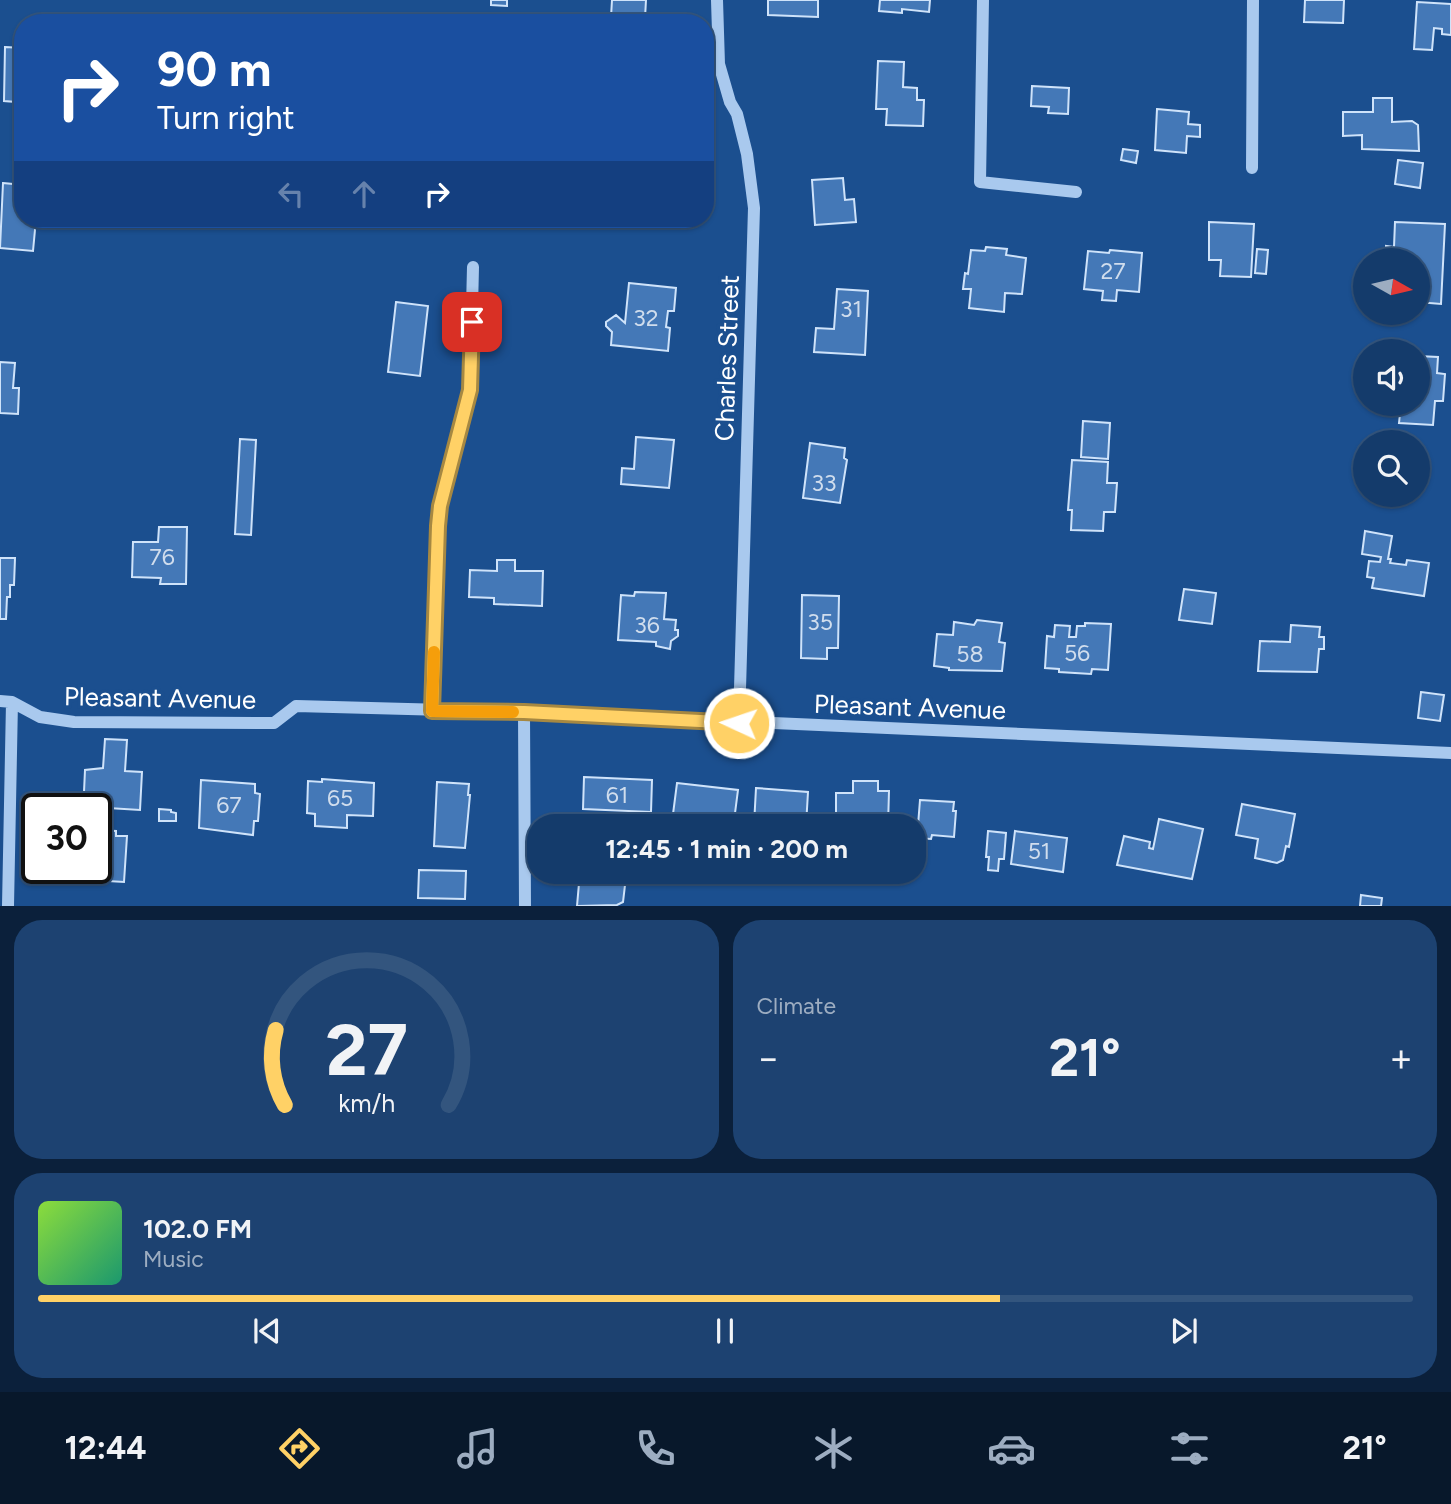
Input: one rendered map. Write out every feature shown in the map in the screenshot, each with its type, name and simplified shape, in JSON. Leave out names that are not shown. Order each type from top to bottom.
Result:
[{"type":"street","name":"Charles Street","points":[[717,0],[719,64],[730,102],[737,114],[747,154],[754,208],[739,723]]},
{"type":"street","points":[[983,0],[980,182],[1076,192]]},
{"type":"street","points":[[1252,169],[1253,0]]},
{"type":"street","points":[[432,711],[438,526],[440,506],[470,390],[473,267]]},
{"type":"street","name":"Pleasant Avenue","points":[[6,702],[40,718],[74,722],[274,723],[296,706],[524,712],[1451,753]]},
{"type":"street","points":[[6,702],[8,905]]},
{"type":"street","points":[[524,712],[524,905]]},
{"type":"building","points":[[491,0],[507,0],[507,6],[491,5]]},
{"type":"building","points":[[612,0],[646,0],[645,14],[611,14]]},
{"type":"building","points":[[768,0],[818,0],[818,17],[768,15]]},
{"type":"building","points":[[880,0],[930,0],[929,12],[902,9],[902,13],[879,11]]},
{"type":"building","points":[[1305,0],[1344,0],[1343,23],[1304,22]]},
{"type":"building","points":[[1417,2],[1451,4],[1451,35],[1442,34],[1442,29],[1434,28],[1432,50],[1414,49]]},
{"type":"building","points":[[5,47],[14,48],[14,102],[4,101]]},
{"type":"building","points":[[878,61],[904,62],[903,87],[917,88],[917,100],[924,100],[923,126],[886,125],[887,109],[876,109]]},
{"type":"building","points":[[1032,86],[1069,88],[1068,114],[1048,113],[1049,107],[1031,106]]},
{"type":"building","points":[[1373,98],[1392,98],[1392,122],[1412,121],[1418,125],[1419,151],[1362,149],[1362,135],[1343,136],[1343,112],[1373,112]]},
{"type":"building","points":[[1157,109],[1189,112],[1188,124],[1200,125],[1200,137],[1187,136],[1186,153],[1155,150]]},
{"type":"building","points":[[1123,149],[1138,151],[1136,163],[1121,160]]},
{"type":"building","points":[[1398,160],[1423,163],[1420,188],[1395,184]]},
{"type":"building","points":[[843,178],[845,200],[854,199],[856,222],[815,225],[812,180]]},
{"type":"building","points":[[3,183],[14,184],[14,228],[35,228],[33,251],[0,248]]},
{"type":"building","points":[[1209,222],[1254,224],[1251,277],[1220,276],[1221,260],[1209,260]]},
{"type":"building","points":[[1395,222],[1445,224],[1441,304],[1430,303],[1430,248],[1386,248],[1386,246],[1394,247]]},
{"type":"building","points":[[986,247],[1007,249],[1006,255],[1026,258],[1022,294],[1005,293],[1004,312],[969,308],[971,289],[963,289],[971,250],[985,251]]},
{"type":"building","points":[[1257,249],[1268,250],[1266,274],[1255,273]]},
{"type":"building","points":[[1110,250],[1142,253],[1139,292],[1117,290],[1116,301],[1102,300],[1103,291],[1084,289],[1088,251],[1109,253]]},
{"type":"building","points":[[629,283],[676,288],[674,311],[668,311],[668,351],[611,345],[612,332],[606,322],[616,315],[625,323]]},
{"type":"building","points":[[837,289],[868,291],[865,355],[814,352],[816,328],[834,329]]},
{"type":"building","points":[[396,302],[428,306],[420,376],[388,372]]},
{"type":"building","points":[[1430,357],[1438,357],[1437,373],[1445,374],[1443,401],[1435,401],[1433,425],[1399,423],[1400,416],[1430,416]]},
{"type":"building","points":[[0,362],[15,363],[13,388],[19,388],[18,414],[0,413]]},
{"type":"building","points":[[1083,421],[1110,423],[1108,459],[1081,457]]},
{"type":"building","points":[[636,437],[674,440],[669,488],[621,484],[622,468],[634,469]]},
{"type":"building","points":[[240,439],[256,440],[251,535],[235,534]]},
{"type":"building","points":[[810,443],[845,448],[844,458],[847,460],[840,503],[803,498]]},
{"type":"building","points":[[1072,460],[1108,462],[1107,483],[1117,483],[1115,512],[1104,512],[1103,531],[1071,530],[1072,510],[1068,510]]},
{"type":"building","points":[[159,527],[187,527],[186,584],[160,584],[161,578],[132,577],[133,542],[158,542]]},
{"type":"building","points":[[1365,531],[1392,536],[1388,559],[1391,559],[1390,563],[1406,565],[1407,560],[1429,563],[1424,596],[1372,588],[1374,578],[1367,577],[1369,561],[1380,562],[1381,557],[1362,554]]},
{"type":"building","points":[[0,558],[15,558],[14,585],[10,585],[10,597],[7,597],[6,619],[0,619]]},
{"type":"building","points":[[497,560],[515,560],[515,571],[543,571],[542,606],[494,604],[494,598],[469,597],[470,570],[497,571]]},
{"type":"building","points":[[1184,589],[1216,593],[1212,624],[1179,620]]},
{"type":"building","points":[[635,592],[666,593],[664,619],[676,620],[675,630],[678,630],[678,636],[671,641],[670,649],[656,646],[656,642],[618,640],[621,595],[634,596]]},
{"type":"building","points":[[802,595],[839,596],[838,648],[827,648],[827,659],[801,658]]},
{"type":"building","points":[[977,620],[1002,623],[999,642],[1005,643],[1002,671],[949,670],[934,666],[937,634],[953,635],[954,622],[974,625]]},
{"type":"building","points":[[1085,623],[1111,624],[1108,670],[1092,669],[1091,674],[1059,672],[1059,669],[1045,668],[1047,636],[1054,637],[1055,625],[1070,626],[1069,637],[1076,637],[1077,626],[1085,626]]},
{"type":"building","points":[[1291,625],[1320,627],[1319,637],[1324,637],[1324,649],[1319,649],[1317,672],[1258,671],[1260,641],[1290,642]]},
{"type":"building","points":[[1421,692],[1444,695],[1440,721],[1418,718]]},
{"type":"building","points":[[105,739],[127,740],[125,771],[142,772],[140,810],[112,808],[112,793],[84,792],[85,770],[103,768]]},
{"type":"building","points":[[584,777],[652,780],[651,812],[583,809]]},
{"type":"building","points":[[322,779],[374,783],[373,816],[347,815],[347,828],[315,826],[315,814],[307,813],[308,781],[322,782]]},
{"type":"building","points":[[201,780],[255,784],[255,793],[260,794],[258,821],[254,821],[253,835],[199,828]]},
{"type":"building","points":[[853,781],[878,781],[878,791],[889,791],[888,814],[836,814],[836,793],[853,793]]},
{"type":"building","points":[[437,782],[469,784],[465,848],[434,846]]},
{"type":"building","points":[[677,783],[738,790],[735,814],[673,814]]},
{"type":"building","points":[[756,788],[808,792],[807,814],[755,814]]},
{"type":"building","points":[[920,800],[954,802],[954,837],[932,835],[931,839],[926,839],[926,814],[919,814]]},
{"type":"building","points":[[1242,804],[1295,814],[1289,847],[1286,846],[1283,860],[1277,863],[1255,858],[1258,839],[1236,835]]},
{"type":"building","points":[[159,809],[176,813],[176,821],[159,821]]},
{"type":"building","points":[[1159,819],[1203,829],[1192,879],[1117,865],[1124,836],[1150,842],[1149,848],[1153,849]]},
{"type":"building","points":[[112,831],[116,831],[116,836],[127,836],[124,882],[112,881]]},
{"type":"building","points":[[988,831],[1006,833],[1004,859],[999,859],[998,871],[988,870]]},
{"type":"building","points":[[1015,831],[1067,838],[1063,872],[1011,864]]},
{"type":"building","points":[[419,870],[466,871],[465,899],[418,898]]},
{"type":"building","points":[[579,884],[625,885],[623,902],[617,905],[577,906]]},
{"type":"building","points":[[1361,895],[1382,898],[1381,906],[1360,906]]},
{"type":"slow traffic","points":[[434,652],[432,711],[513,712]]},
{"type":"route","points":[[472,322],[470,390],[440,506],[432,711],[524,712],[739,723]]}]
